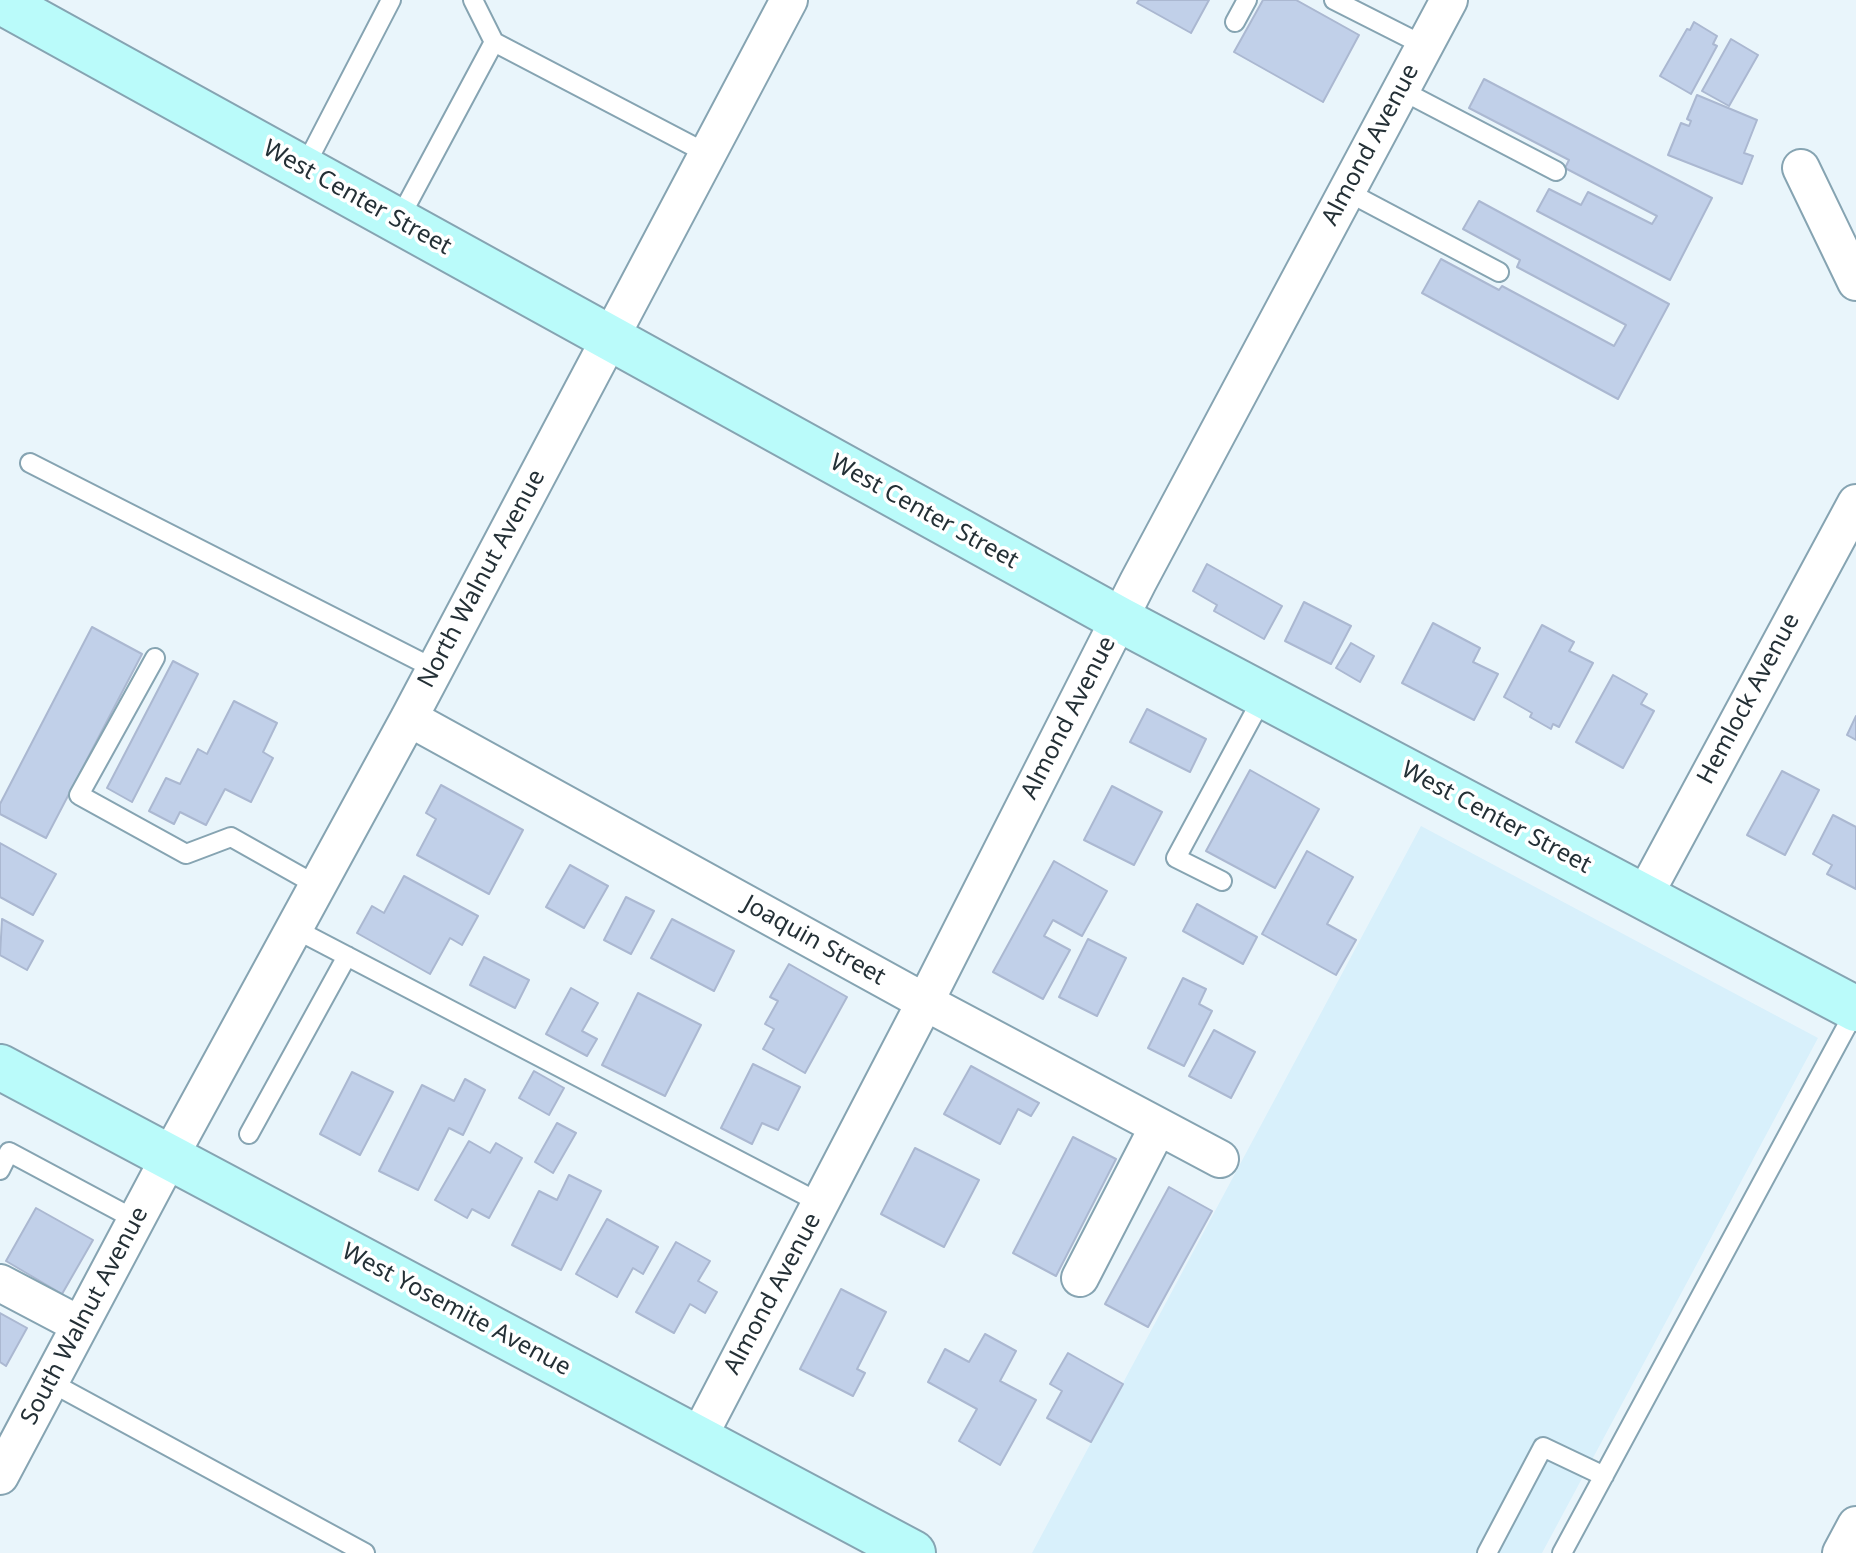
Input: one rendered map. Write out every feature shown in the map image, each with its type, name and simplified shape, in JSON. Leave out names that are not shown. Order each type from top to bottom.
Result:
[{"type":"street","name":"North Walnut Avenue","points":[[170,1156],[409,718],[789,0]]},
{"type":"street","name":"Almond Avenue","points":[[697,1440],[925,1002],[1119,619],[1449,0]]},
{"type":"street","name":"West Center Street","points":[[0,1],[1119,619],[1856,1009]]},
{"type":"street","points":[[1801,168],[1856,282]]},
{"type":"street","name":"Hemlock Avenue","points":[[1644,896],[1856,503]]},
{"type":"street","name":"Joaquin Street","points":[[409,718],[925,1002],[1220,1159]]},
{"type":"street","name":"West Yosemite Avenue","points":[[0,1067],[913,1553]]},
{"type":"street","points":[[1080,1278],[1158,1127]]},
{"type":"street","name":"South Walnut Avenue","points":[[0,1476],[170,1156]]},
{"type":"street","points":[[0,1283],[80,1325]]},
{"type":"street","points":[[1841,1553],[1856,1525]]},
{"type":"lane","points":[[304,168],[391,0]]},
{"type":"lane","points":[[473,0],[494,42],[708,154]]},
{"type":"lane","points":[[1235,22],[1247,0]]},
{"type":"lane","points":[[1334,0],[1425,46]]},
{"type":"lane","points":[[398,221],[494,42]]},
{"type":"lane","points":[[1401,90],[1556,171]]},
{"type":"lane","points":[[1346,191],[1499,272]]},
{"type":"lane","points":[[30,463],[435,669]]},
{"type":"lane","points":[[155,658],[79,795],[186,854],[231,837],[318,886]]},
{"type":"lane","points":[[1222,881],[1176,858],[1264,695]]},
{"type":"lane","points":[[295,929],[820,1203]]},
{"type":"lane","points":[[249,1134],[347,956]]},
{"type":"lane","points":[[1562,1553],[1856,1009]]},
{"type":"lane","points":[[0,1170],[9,1152],[136,1220]]},
{"type":"lane","points":[[50,1382],[365,1553]]},
{"type":"lane","points":[[1487,1553],[1543,1447],[1604,1476]]},
{"type":"shaded area","points":[[1421,826],[1818,1038],[1542,1553],[1032,1553]]},
{"type":"building","points":[[1139,0],[1209,0],[1191,33],[1137,3]]},
{"type":"building","points":[[1263,0],[1296,0],[1359,35],[1323,102],[1234,52]]},
{"type":"building","points":[[1694,22],[1717,36],[1713,44],[1717,46],[1691,94],[1660,76]]},
{"type":"building","points":[[1731,39],[1758,55],[1729,106],[1702,91]]},
{"type":"building","points":[[1484,79],[1712,198],[1670,280],[1537,211],[1549,189],[1581,205],[1588,192],[1652,224],[1657,216],[1565,168],[1569,160],[1469,108]]},
{"type":"building","points":[[1697,95],[1757,120],[1744,153],[1753,156],[1742,184],[1668,155],[1681,123],[1689,126],[1691,121],[1687,119]]},
{"type":"building","points":[[1479,201],[1669,304],[1618,399],[1422,293],[1441,259],[1499,290],[1502,286],[1614,346],[1626,325],[1517,267],[1520,260],[1463,229]]},
{"type":"building","points":[[1207,564],[1282,606],[1264,639],[1214,611],[1217,605],[1193,591]]},
{"type":"building","points":[[1304,602],[1351,626],[1331,664],[1285,641]]},
{"type":"building","points":[[1433,623],[1480,648],[1473,662],[1498,674],[1474,720],[1402,683]]},
{"type":"building","points":[[1542,625],[1574,642],[1569,651],[1593,663],[1559,727],[1553,724],[1551,729],[1530,717],[1532,713],[1504,697]]},
{"type":"building","points":[[92,627],[142,654],[46,838],[0,814],[0,804]]},
{"type":"building","points":[[1351,643],[1374,656],[1360,682],[1336,668]]},
{"type":"building","points":[[173,661],[198,674],[132,802],[107,788]]},
{"type":"building","points":[[1613,675],[1647,694],[1641,704],[1654,711],[1623,768],[1576,742]]},
{"type":"building","points":[[234,701],[277,723],[263,752],[273,758],[251,802],[225,789],[206,825],[180,812],[174,824],[149,811],[166,778],[180,784],[198,749],[207,754]]},
{"type":"building","points":[[1147,709],[1206,739],[1190,772],[1130,742]]},
{"type":"building","points":[[1856,716],[1856,740],[1847,735]]},
{"type":"building","points":[[1250,770],[1319,809],[1275,888],[1206,851]]},
{"type":"building","points":[[1782,771],[1819,790],[1785,855],[1747,835]]},
{"type":"building","points":[[441,785],[523,830],[489,894],[417,855],[436,819],[426,813]]},
{"type":"building","points":[[1112,786],[1162,812],[1134,865],[1084,840]]},
{"type":"building","points":[[1833,815],[1856,827],[1856,889],[1827,874],[1832,865],[1813,854]]},
{"type":"building","points":[[0,843],[56,874],[33,915],[0,897]]},
{"type":"building","points":[[1307,851],[1353,877],[1327,924],[1356,940],[1336,975],[1262,934]]},
{"type":"building","points":[[1054,861],[1107,891],[1082,936],[1053,920],[1044,936],[1070,950],[1043,999],[993,972]]},
{"type":"building","points":[[570,865],[608,886],[584,928],[546,907]]},
{"type":"building","points":[[404,876],[478,916],[462,945],[450,938],[430,974],[357,933],[372,906],[384,913]]},
{"type":"building","points":[[626,897],[654,911],[631,954],[604,940]]},
{"type":"building","points":[[1197,904],[1257,937],[1243,964],[1183,931]]},
{"type":"building","points":[[2,919],[43,941],[27,970],[0,955]]},
{"type":"building","points":[[672,919],[734,951],[714,991],[651,958]]},
{"type":"building","points":[[1088,939],[1126,958],[1097,1016],[1059,997]]},
{"type":"building","points":[[484,957],[529,980],[515,1008],[470,985]]},
{"type":"building","points":[[789,964],[847,997],[805,1073],[763,1049],[774,1029],[765,1024],[778,1001],[770,997]]},
{"type":"building","points":[[1183,978],[1206,989],[1199,1004],[1212,1011],[1184,1066],[1148,1048]]},
{"type":"building","points":[[571,988],[598,1003],[582,1031],[597,1039],[587,1056],[546,1034]]},
{"type":"building","points":[[638,993],[701,1025],[665,1096],[602,1065]]},
{"type":"building","points":[[1214,1030],[1255,1052],[1231,1098],[1189,1076]]},
{"type":"building","points":[[753,1064],[800,1087],[778,1130],[762,1123],[752,1144],[721,1128]]},
{"type":"building","points":[[971,1066],[1039,1103],[1031,1116],[1018,1109],[1000,1144],[944,1114]]},
{"type":"building","points":[[534,1071],[564,1088],[549,1115],[519,1098]]},
{"type":"building","points":[[352,1072],[393,1092],[360,1155],[320,1134]]},
{"type":"building","points":[[465,1079],[485,1090],[463,1135],[449,1128],[418,1190],[379,1171],[422,1085],[454,1101]]},
{"type":"building","points":[[557,1123],[576,1133],[553,1173],[535,1162]]},
{"type":"building","points":[[1073,1137],[1116,1159],[1056,1276],[1013,1253]]},
{"type":"building","points":[[469,1141],[490,1153],[496,1143],[522,1158],[489,1218],[472,1209],[467,1218],[435,1200]]},
{"type":"building","points":[[915,1148],[979,1180],[944,1247],[881,1214]]},
{"type":"building","points":[[569,1175],[601,1191],[561,1270],[512,1245],[539,1191],[557,1200]]},
{"type":"building","points":[[1169,1187],[1212,1211],[1148,1327],[1105,1304]]},
{"type":"building","points":[[36,1208],[93,1240],[62,1294],[6,1261]]},
{"type":"building","points":[[607,1219],[658,1247],[643,1274],[633,1268],[617,1297],[576,1274]]},
{"type":"building","points":[[676,1242],[710,1261],[698,1281],[717,1292],[705,1313],[690,1304],[674,1333],[636,1312]]},
{"type":"building","points":[[841,1289],[886,1312],[857,1369],[865,1373],[853,1396],[800,1369]]},
{"type":"building","points":[[0,1313],[27,1328],[6,1366],[0,1362]]},
{"type":"building","points":[[985,1334],[1016,1351],[1000,1381],[1036,1400],[1000,1465],[959,1441],[977,1409],[928,1382],[945,1349],[969,1362]]},
{"type":"building","points":[[1068,1353],[1123,1384],[1091,1442],[1047,1418],[1062,1391],[1050,1384]]}]
